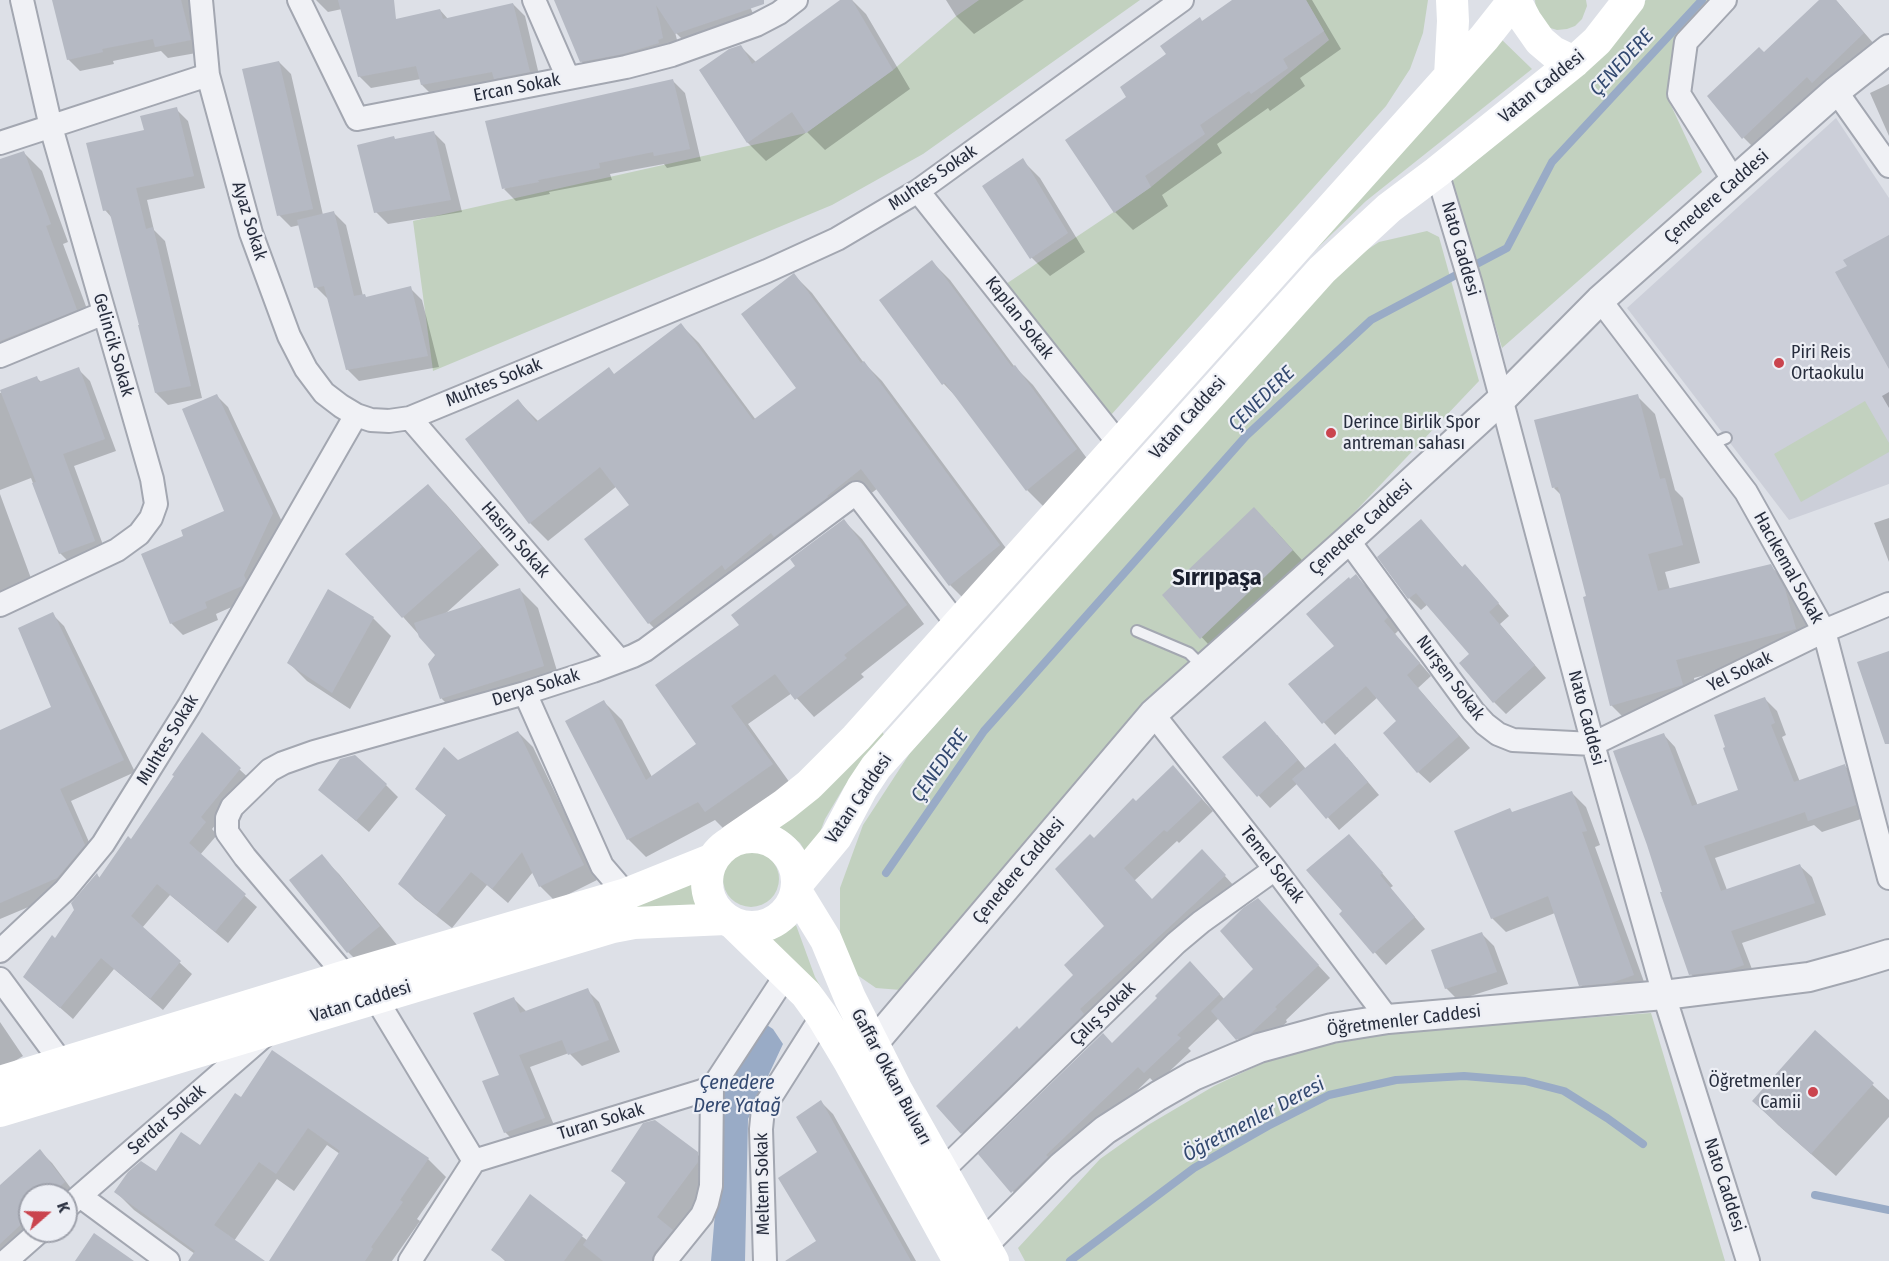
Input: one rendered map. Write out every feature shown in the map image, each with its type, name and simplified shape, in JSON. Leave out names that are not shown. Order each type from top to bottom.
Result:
[{"type":"main road","points":[[1450,76],[1452,0]]},
{"type":"main road","points":[[1515,0],[1540,41],[1553,52],[1574,62]]},
{"type":"main road","name":"Vatan Caddesi","points":[[723,850],[784,805],[856,738],[1484,38],[1515,0]]},
{"type":"main road","name":"Vatan Caddesi","points":[[796,887],[836,837],[876,767],[1322,270],[1389,208],[1574,62],[1597,41],[1625,2]]},
{"type":"main road","name":"Vatan Caddesi","points":[[0,1082],[346,976],[626,894],[748,837],[763,838],[777,844],[788,855],[795,868],[796,887],[792,904],[772,923],[759,927],[746,927],[729,921],[634,923],[613,927],[0,1111]]},
{"type":"main road","points":[[723,850],[707,872],[706,885],[709,898],[716,910],[729,921]]},
{"type":"main road","name":"Gaffar Okkan Bulvarı","points":[[796,887],[826,940],[850,999],[861,1053],[976,1257]]},
{"type":"main road","name":"Gaffar Okkan Bulvarı","points":[[729,921],[806,994],[822,1016],[861,1053],[942,1171],[976,1257]]},
{"type":"street","name":"Gelincik Sokak","points":[[0,605],[117,550],[139,534],[151,518],[156,504],[152,479],[51,127],[22,0]]},
{"type":"street","name":"Ayaz Sokak","points":[[201,0],[208,75],[251,233],[289,336],[306,369],[324,393],[356,415]]},
{"type":"street","name":"Ercan Sokak","points":[[299,0],[357,119],[626,67],[672,55],[756,25],[783,4]]},
{"type":"street","points":[[534,0],[568,78]]},
{"type":"street","name":"Muhtes Sokak","points":[[0,951],[65,890],[103,844],[189,706],[356,415],[371,420],[389,421],[410,418],[802,256],[837,239],[918,191],[1182,0]]},
{"type":"street","points":[[1725,0],[1686,42],[1679,94],[1734,182]]},
{"type":"street","name":"Çenedere Caddesi","points":[[861,1053],[1153,714],[1502,399],[1600,300],[1836,91],[1889,49]]},
{"type":"street","points":[[0,143],[208,75]]},
{"type":"street","points":[[1836,91],[1889,166]]},
{"type":"street","name":"Nato Caddesi","points":[[1437,172],[1471,285],[1593,744],[1664,994],[1748,1261]]},
{"type":"street","name":"Kaplan Sokak","points":[[918,191],[1120,445]]},
{"type":"street","name":"Hacıkemal Sokak","points":[[1600,300],[1718,441],[1824,631],[1889,878]]},
{"type":"street","points":[[0,356],[104,313]]},
{"type":"street","name":"Hasım Sokak","points":[[410,418],[620,661]]},
{"type":"street","name":"Derya Sokak","points":[[346,976],[245,857],[227,832],[227,818],[232,807],[270,770],[314,752],[593,672],[645,650],[856,493],[957,624]]},
{"type":"street","name":"Nurşen Sokak","points":[[1348,540],[1473,711],[1497,734],[1513,740],[1593,744]]},
{"type":"street","name":"Yel Sokak","points":[[1593,744],[1824,631],[1889,604]]},
{"type":"street","points":[[525,693],[602,866],[626,894]]},
{"type":"street","name":"Temel Sokak","points":[[1153,714],[1275,869],[1388,1019]]},
{"type":"street","name":"Çalış Sokak","points":[[942,1171],[1176,943],[1201,921],[1275,869]]},
{"type":"street","name":"Öğretmenler Caddesi","points":[[976,1257],[1062,1166],[1105,1130],[1192,1076],[1259,1048],[1332,1028],[1388,1019],[1664,994],[1809,976],[1853,966],[1889,954]]},
{"type":"street","points":[[665,1261],[702,1215],[707,1203],[711,1186],[711,1088],[786,975]]},
{"type":"street","points":[[0,979],[62,1063]]},
{"type":"street","points":[[375,998],[474,1161],[417,1258]]},
{"type":"street","name":"Meltem Sokak","points":[[765,1261],[761,1129],[763,1109],[822,1016]]},
{"type":"street","name":"Serdar Sokak","points":[[78,1198],[269,1031]]},
{"type":"street","name":"Turan Sokak","points":[[474,1161],[711,1088]]},
{"type":"street","points":[[78,1205],[168,1261]]},
{"type":"street","points":[[6,1261],[26,1243]]},
{"type":"lane","points":[[1137,631],[1189,653],[1204,668]]},
{"type":"shaded area","name":"Piri Reis Ortaokulu","points":[[1836,118],[1889,198],[1889,484],[1789,520],[1627,308]]},
{"type":"green space","points":[[979,0],[1140,0],[923,154],[832,205],[433,371],[413,221],[806,133],[893,70],[955,17]]},
{"type":"green space","points":[[1306,0],[1428,0],[1423,33],[1410,69],[1386,106],[1103,424],[997,290],[1151,187],[1329,40]]},
{"type":"green space","points":[[1535,0],[1586,0],[1587,6],[1582,19],[1575,26],[1557,30],[1547,27],[1536,11]]},
{"type":"green space","points":[[1646,0],[1721,0],[1674,50],[1669,101],[1702,172],[1502,348],[1452,181],[1580,74]]},
{"type":"green space","points":[[1498,36],[1532,69],[1366,201],[1304,261]]},
{"type":"green space","points":[[1427,231],[1439,237],[1479,381],[901,990],[876,988],[850,970],[840,941],[840,888],[863,825],[910,753],[1347,263],[1379,242]]},
{"type":"green space","points":[[1865,401],[1889,443],[1889,452],[1801,502],[1774,454]]},
{"type":"green space","points":[[881,729],[884,735],[844,787],[825,819],[810,859],[800,843],[775,825]]},
{"type":"green space","points":[[745,851],[757,851],[767,855],[775,863],[779,879],[775,895],[767,903],[757,907],[745,907],[735,903],[727,895],[723,885],[723,873],[727,863],[735,855]]},
{"type":"green space","points":[[694,873],[693,887],[705,916],[608,906]]},
{"type":"green space","points":[[796,925],[815,977],[842,1024],[772,939]]},
{"type":"green space","points":[[1651,1013],[1725,1261],[1025,1261],[1018,1248],[1100,1159],[1148,1125],[1214,1086],[1284,1053],[1397,1032]]},
{"type":"water","name":"Çenedere Dere Yatağ","points":[[764,1023],[773,1029],[783,1044],[748,1119],[745,1261],[711,1261],[717,1189],[715,1090]]},
{"type":"building","points":[[52,0],[181,0],[191,40],[155,47],[153,39],[102,49],[103,52],[67,60]]},
{"type":"building","points":[[338,0],[394,0],[396,19],[440,9],[443,19],[513,3],[530,72],[494,79],[492,72],[421,85],[416,66],[358,77]]},
{"type":"building","points":[[554,0],[764,0],[764,4],[675,34],[656,5],[663,38],[658,40],[659,43],[623,54],[580,62]]},
{"type":"building","points":[[840,0],[852,0],[893,70],[806,133],[792,112],[747,143],[699,70],[729,49],[741,45],[752,64]]},
{"type":"building","points":[[1232,0],[1306,0],[1324,31],[1283,59],[1288,68],[1251,94],[1249,91],[1200,125],[1205,134],[1145,176],[1151,187],[1114,213],[1065,140],[1126,97],[1120,87],[1166,54],[1160,46],[1200,17],[1202,21]]},
{"type":"building","points":[[1819,0],[1836,0],[1864,33],[1812,83],[1807,77],[1742,139],[1707,96],[1759,47],[1764,52]]},
{"type":"building","points":[[279,61],[313,209],[277,216],[242,69]]},
{"type":"building","points":[[673,79],[690,149],[654,156],[653,152],[599,163],[600,168],[502,189],[485,121]]},
{"type":"building","points":[[177,107],[194,176],[136,188],[146,229],[153,227],[191,386],[155,393],[109,210],[103,211],[86,143],[144,130],[140,116]]},
{"type":"building","points":[[434,131],[451,200],[374,213],[357,145],[394,136],[395,139]]},
{"type":"building","points":[[24,151],[51,224],[46,226],[77,310],[0,341],[0,159]]},
{"type":"building","points":[[1023,158],[1068,233],[1030,259],[982,186]]},
{"type":"building","points":[[334,211],[354,296],[365,294],[366,297],[411,286],[428,356],[346,370],[324,286],[314,288],[297,220]]},
{"type":"building","points":[[1889,235],[1889,369],[1835,272],[1847,266],[1843,260]]},
{"type":"building","points":[[932,260],[1012,367],[1015,365],[1077,449],[1026,491],[945,383],[942,385],[879,300]]},
{"type":"building","points":[[794,273],[861,363],[864,361],[1000,545],[949,586],[861,469],[774,537],[771,533],[725,570],[722,565],[648,624],[584,539],[629,505],[600,467],[529,524],[465,439],[518,399],[536,422],[609,367],[614,374],[681,323],[753,420],[796,388],[741,314]]},
{"type":"building","points":[[79,367],[105,439],[63,454],[95,541],[59,554],[32,483],[36,482],[0,390],[37,376],[39,382]]},
{"type":"building","points":[[217,394],[273,513],[244,575],[246,580],[242,586],[205,602],[207,608],[170,624],[141,554],[183,536],[181,530],[224,511],[182,409]]},
{"type":"building","points":[[1638,394],[1660,479],[1665,478],[1683,545],[1648,554],[1658,591],[1771,564],[1785,589],[1796,629],[1676,660],[1683,685],[1610,706],[1583,597],[1586,596],[1558,487],[1552,488],[1534,420]]},
{"type":"building","points":[[428,484],[482,547],[402,618],[345,554]]},
{"type":"building","points":[[1254,507],[1293,550],[1200,639],[1162,595]]},
{"type":"building","points":[[844,519],[907,605],[844,655],[847,658],[795,700],[775,674],[731,706],[773,764],[705,812],[698,802],[627,840],[565,721],[604,700],[646,780],[696,744],[655,685],[739,625],[731,615],[795,566],[790,559]]},
{"type":"building","points":[[1421,519],[1462,567],[1465,564],[1499,603],[1489,612],[1535,665],[1493,703],[1459,663],[1469,654],[1416,593],[1408,599],[1377,557]]},
{"type":"building","points":[[1356,574],[1388,617],[1384,621],[1420,663],[1407,675],[1459,736],[1417,773],[1383,733],[1396,721],[1366,686],[1322,724],[1288,684],[1334,646],[1306,614],[1349,577],[1350,579]]},
{"type":"building","points":[[520,588],[544,666],[440,699],[428,664],[435,655],[419,637],[414,623]]},
{"type":"building","points":[[328,589],[374,617],[332,693],[287,663]]},
{"type":"building","points":[[53,612],[124,760],[60,789],[85,845],[57,878],[0,903],[0,730],[51,707],[18,628]]},
{"type":"building","points":[[1889,651],[1889,744],[1885,744],[1857,662]]},
{"type":"building","points":[[1765,697],[1775,723],[1771,725],[1794,782],[1845,764],[1856,805],[1808,821],[1805,812],[1704,846],[1721,891],[1800,864],[1815,903],[1731,931],[1744,965],[1729,970],[1689,975],[1660,892],[1662,892],[1647,845],[1613,751],[1664,733],[1692,806],[1738,790],[1714,715]]},
{"type":"building","points":[[1265,721],[1298,760],[1257,797],[1222,757]]},
{"type":"building","points":[[518,731],[584,865],[539,887],[522,852],[492,889],[471,872],[436,915],[398,884],[446,815],[415,789],[444,747],[458,760]]},
{"type":"building","points":[[202,732],[241,768],[201,817],[206,822],[189,843],[246,894],[215,932],[157,884],[131,916],[181,961],[150,999],[101,958],[60,1008],[23,977],[52,935],[55,938],[74,910],[71,903],[97,873],[99,878],[128,836],[131,839]]},
{"type":"building","points":[[1335,743],[1368,782],[1326,819],[1292,779]]},
{"type":"building","points":[[355,755],[387,784],[356,821],[318,790],[340,759]]},
{"type":"building","points":[[1173,765],[1202,799],[1167,832],[1164,830],[1124,868],[1152,899],[1202,849],[1226,875],[1080,1009],[1084,1014],[961,1134],[936,1106],[1017,1026],[1019,1029],[1073,975],[1064,965],[1104,926],[1055,869],[1090,834],[1094,838],[1133,798],[1136,801]]},
{"type":"building","points":[[1572,791],[1587,831],[1582,832],[1634,975],[1611,983],[1579,986],[1548,896],[1491,919],[1454,831],[1510,808],[1512,812]]},
{"type":"building","points":[[1349,834],[1383,873],[1380,875],[1415,917],[1373,954],[1339,914],[1342,911],[1306,870]]},
{"type":"building","points":[[322,854],[380,926],[347,953],[289,880]]},
{"type":"building","points":[[1258,898],[1319,965],[1250,1034],[1236,1040],[1211,1011],[1253,969],[1220,931],[1243,908]]},
{"type":"building","points":[[1482,932],[1497,972],[1445,989],[1431,950]]},
{"type":"building","points":[[1190,961],[1220,994],[1177,1035],[1181,1038],[1144,1073],[1138,1067],[1046,1155],[1048,1157],[1011,1193],[978,1154],[1103,1033],[1112,1043]]},
{"type":"building","points":[[588,988],[609,1040],[568,1055],[562,1040],[519,1055],[545,1118],[504,1133],[482,1081],[499,1075],[473,1013],[514,997],[520,1013]]},
{"type":"building","name":"Öğretmenler Camii","points":[[1815,1030],[1874,1083],[1811,1154],[1752,1101]]},
{"type":"building","points":[[272,1050],[429,1158],[400,1200],[403,1202],[371,1247],[373,1249],[365,1261],[269,1261],[340,1151],[308,1128],[276,1174],[259,1162],[214,1225],[265,1261],[188,1261],[195,1251],[114,1192],[128,1172],[141,1161],[156,1171],[181,1132],[200,1145],[235,1093],[241,1097]]},
{"type":"building","points":[[821,1100],[911,1261],[785,1261],[816,1241],[778,1178],[817,1152],[796,1117]]},
{"type":"building","points":[[655,1120],[698,1152],[698,1162],[657,1217],[673,1230],[654,1253],[652,1261],[603,1261],[583,1245],[626,1182],[611,1171],[643,1123]]},
{"type":"building","points":[[40,1149],[65,1182],[18,1183],[18,1227],[0,1244],[0,1185]]},
{"type":"building","points":[[530,1194],[583,1235],[564,1261],[506,1261],[491,1250]]},
{"type":"building","points":[[94,1233],[134,1261],[75,1261]]},
{"type":"waterway","name":"ÇENEDERE","points":[[886,873],[984,731],[1246,436],[1371,320],[1507,248],[1552,162],[1702,0]]},
{"type":"waterway","name":"Öğretmenler Deresi","points":[[1070,1261],[1194,1168],[1268,1126],[1329,1095],[1396,1080],[1464,1076],[1525,1081],[1564,1091],[1643,1144]]},
{"type":"waterway","name":"Öğretmenler Deresi","points":[[1815,1195],[1889,1210]]},
{"type":"place","name":"Piri Reis Ortaokulu","points":[[1779,363]]},
{"type":"place","name":"Derince Birlik Spor antreman sahası","points":[[1331,433]]},
{"type":"place","name":"Öğretmenler Camii","points":[[1813,1092]]},
{"type":"district","name":"Sırrıpaşa","points":[[1217,578]]}]
